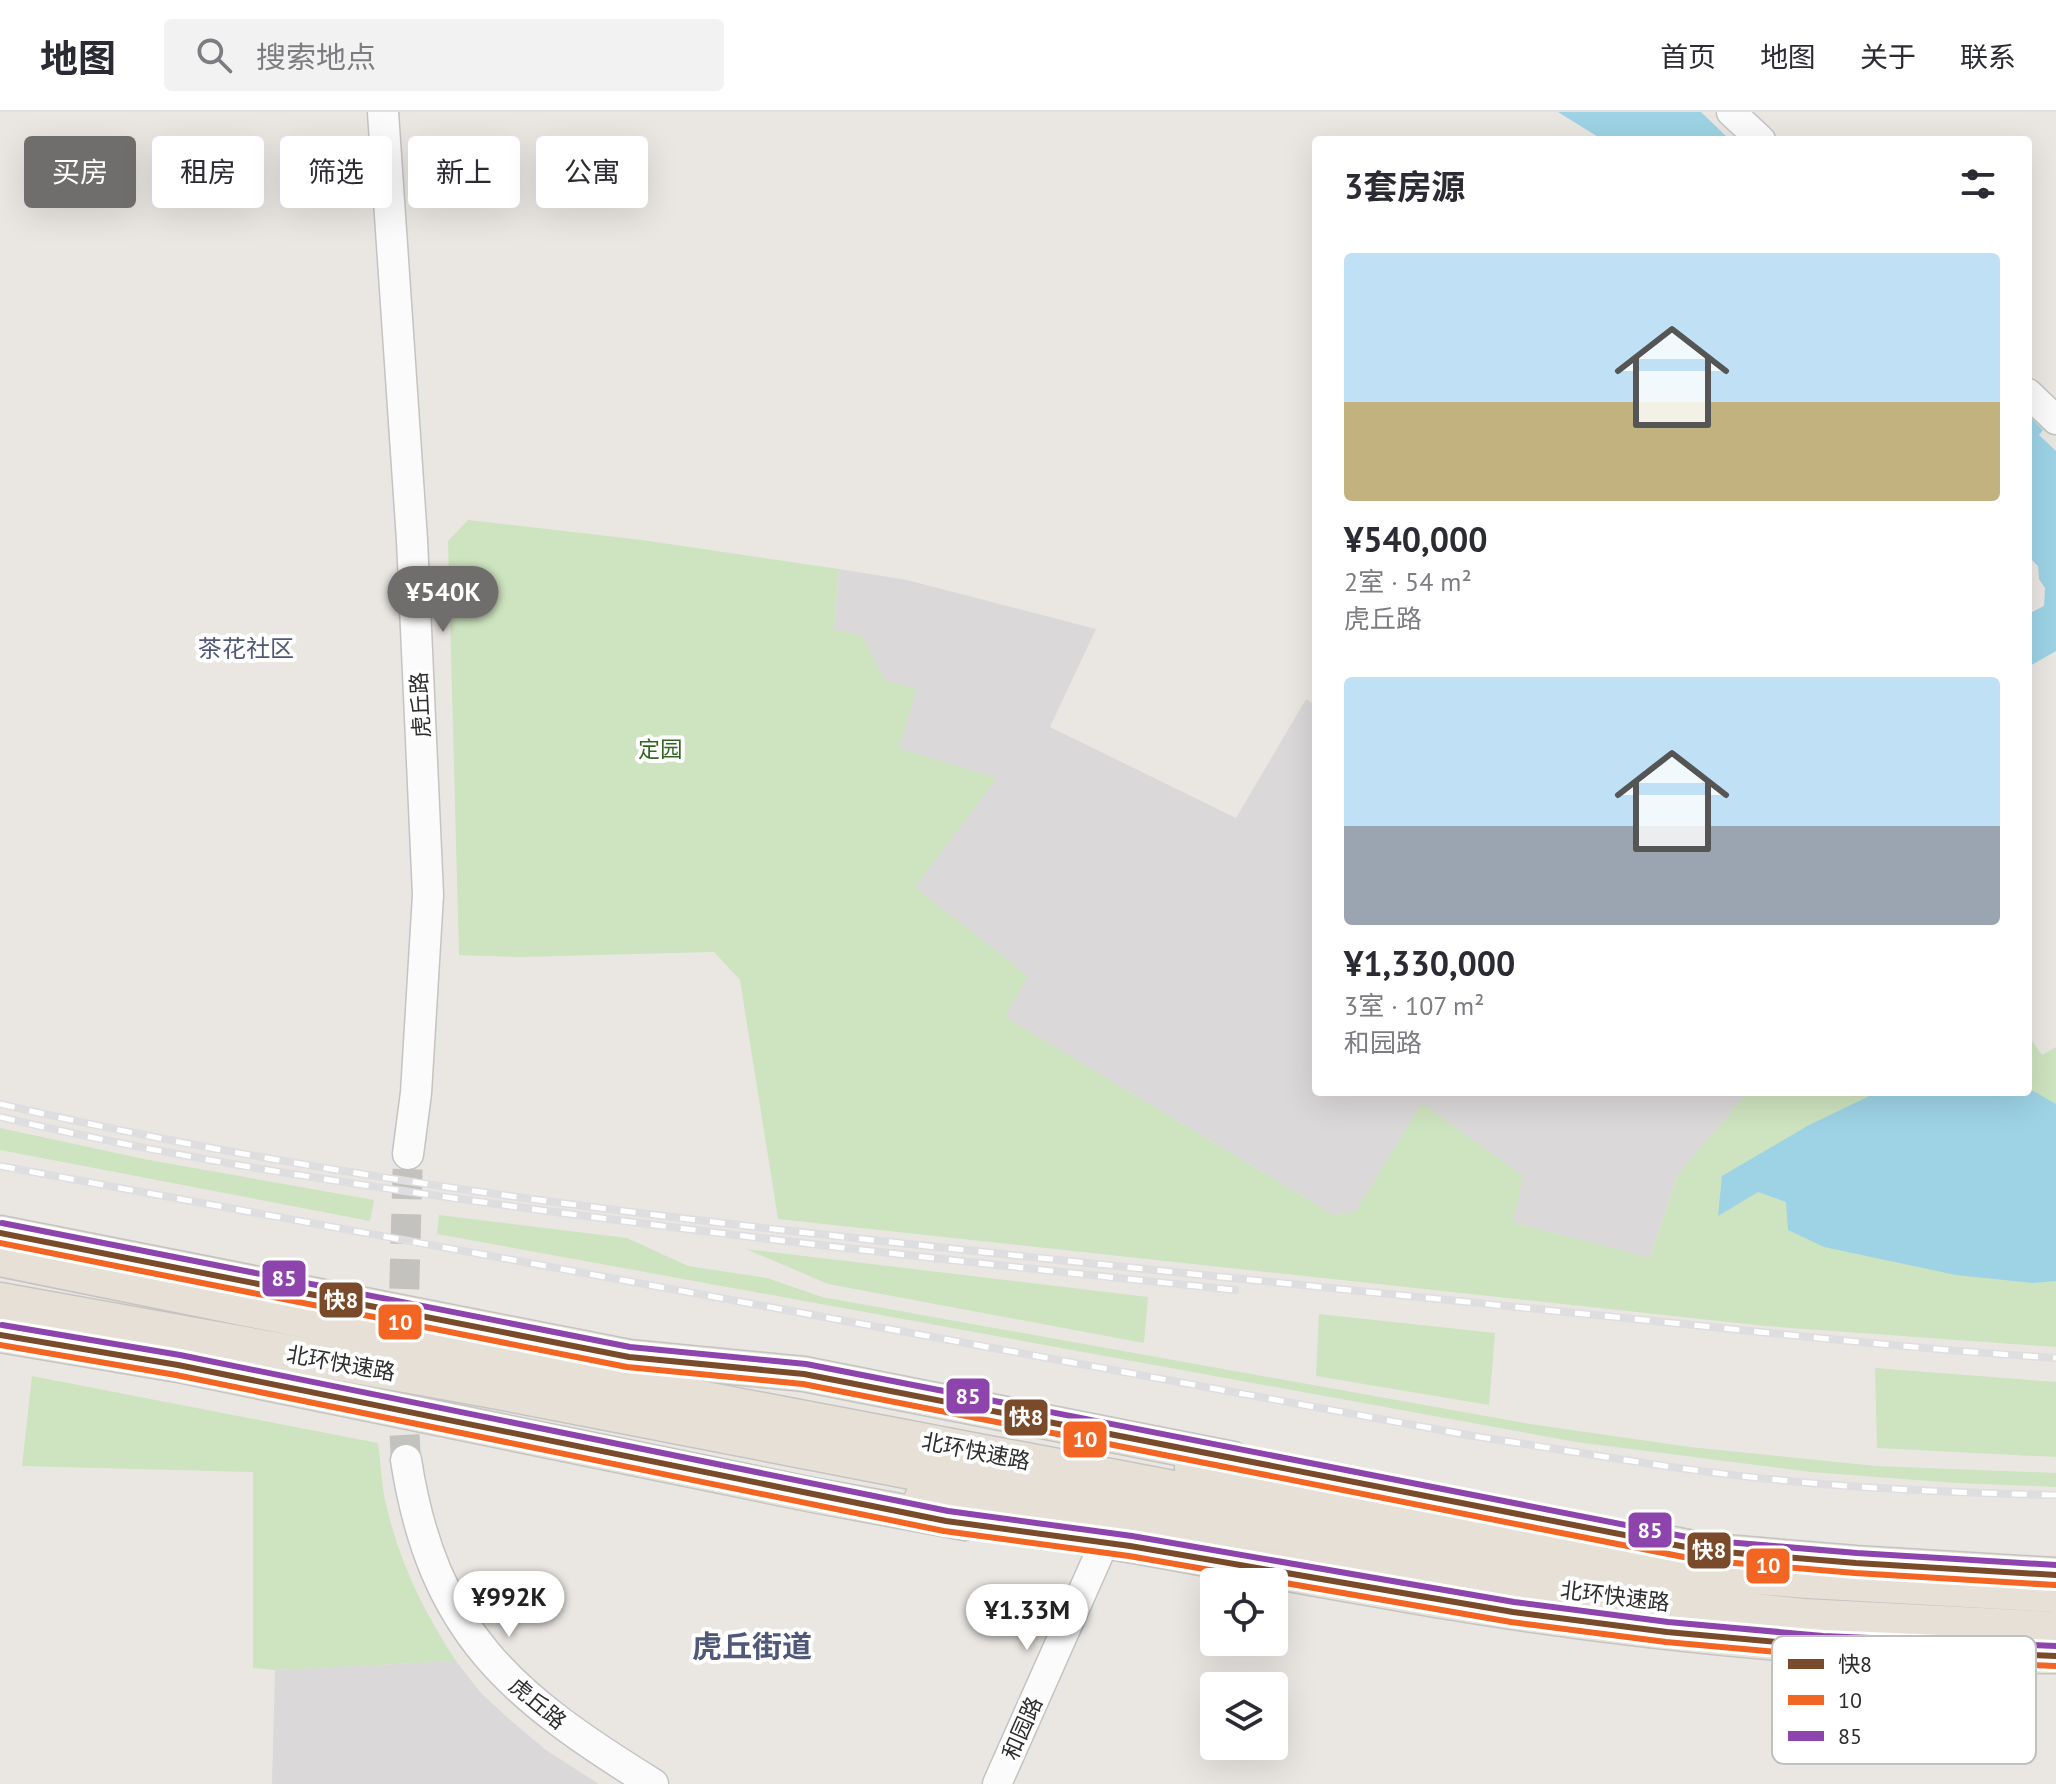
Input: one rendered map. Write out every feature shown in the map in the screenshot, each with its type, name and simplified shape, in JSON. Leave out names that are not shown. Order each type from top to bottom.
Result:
[{"type":"highway","name":"北环快速路","points":[[0,1258],[657,1391],[1630,1598],[1803,1617],[2056,1630]]},
{"type":"highway","name":"北环快速路","points":[[0,1301],[1409,1551],[1809,1580],[2056,1594]]},
{"type":"highway","points":[[488,1389],[648,1440],[951,1503],[1046,1531]]},
{"type":"highway","points":[[657,1391],[829,1398],[1366,1499],[1701,1550]]},
{"type":"main road","name":"虎丘路","points":[[383,112],[412,540],[428,895],[416,1093],[408,1154]]},
{"type":"main road","points":[[0,1233],[629,1357],[804,1374],[1701,1550],[2056,1575]]},
{"type":"main road","points":[[0,1335],[178,1365],[946,1521],[1046,1531],[1452,1603],[1682,1633],[1772,1641]]},
{"type":"main road","name":"虎丘路","points":[[406,1460],[413,1502],[428,1554],[452,1604],[479,1645],[530,1700],[590,1745],[653,1784]]},
{"type":"main road","points":[[2036,1655],[2056,1656]]},
{"type":"street","points":[[1731,112],[1757,136]]},
{"type":"street","points":[[2032,397],[2056,420]]},
{"type":"street","name":"和园路","points":[[997,1784],[1105,1541]]},
{"type":"shaded area","points":[[839,569],[907,580],[1096,629],[1050,727],[1236,818],[1306,699],[1312,703],[1312,1096],[1745,1096],[1678,1174],[1650,1258],[1513,1222],[1355,1212],[1334,1215],[1005,1017],[1027,976],[915,887],[899,748],[885,680],[862,636],[834,630]]},
{"type":"shaded area","points":[[456,1661],[481,1693],[508,1718],[546,1750],[599,1784],[272,1784],[275,1670]]},
{"type":"green space","name":"定园","points":[[468,520],[642,540],[839,569],[834,629],[862,636],[885,680],[917,689],[899,748],[997,778],[915,887],[1028,976],[1005,1017],[1334,1215],[1355,1212],[1422,1103],[1523,1176],[1513,1222],[1650,1258],[1678,1174],[1745,1096],[2032,1096],[2032,1041],[2042,1055],[2056,1047],[2056,1347],[1765,1326],[778,1219],[740,980],[714,952],[520,957],[459,955],[448,541]]},
{"type":"green space","points":[[0,1128],[149,1160],[374,1200],[370,1221],[0,1150]]},
{"type":"green space","points":[[439,1215],[627,1238],[688,1266],[767,1278],[822,1297],[1530,1424],[1690,1447],[1876,1466],[2056,1473],[2056,1487],[1811,1472],[1576,1442],[437,1234]]},
{"type":"green space","points":[[746,1249],[1148,1297],[1144,1343],[828,1284]]},
{"type":"green space","points":[[1319,1314],[1495,1333],[1489,1405],[1316,1376]]},
{"type":"green space","points":[[1875,1368],[2056,1382],[2056,1457],[1877,1448]]},
{"type":"green space","points":[[32,1376],[378,1443],[384,1496],[405,1566],[433,1624],[456,1661],[275,1670],[253,1668],[253,1472],[22,1466]]},
{"type":"water","points":[[1558,112],[1701,112],[1726,136],[1597,136]]},
{"type":"water","points":[[2032,419],[2043,430],[2039,435],[2056,451],[2056,651],[2032,665],[2032,612],[2044,606],[2045,588],[2039,579],[2038,566],[2032,560]]},
{"type":"water","points":[[2032,1090],[2056,1104],[2056,1281],[2033,1283],[1956,1275],[1824,1247],[1788,1230],[1786,1202],[1758,1192],[1718,1216],[1722,1176],[1809,1125],[1870,1096],[2032,1096]]},
{"type":"tunnel","points":[[403,1334],[408,1154]]},
{"type":"tunnel","points":[[402,1390],[406,1460]]},
{"type":"railway","points":[[0,1104],[142,1135],[286,1161],[574,1205],[719,1223],[1776,1334],[2056,1358]]},
{"type":"railway","points":[[0,1117],[196,1157],[459,1199],[791,1242],[1235,1290]]},
{"type":"railway","points":[[0,1166],[1473,1436],[1769,1479],[1912,1490],[2056,1495]]},
{"type":"transit line","name":"85","points":[[2,1223],[630,1347],[806,1364],[1702,1540],[2056,1565]]},
{"type":"transit line","name":"快8","points":[[0,1233],[629,1357],[804,1374],[1701,1550],[2056,1575]]},
{"type":"transit line","name":"10","points":[[0,1243],[627,1367],[803,1384],[1699,1560],[2055,1585]]},
{"type":"transit line","name":"85","points":[[2,1325],[180,1355],[948,1511],[1132,1536],[1514,1602],[1668,1622],[1823,1636]]},
{"type":"transit line","name":"快8","points":[[0,1335],[178,1365],[946,1521],[1130,1546],[1513,1612],[1667,1632],[1772,1641]]},
{"type":"transit line","name":"10","points":[[0,1345],[176,1375],[944,1531],[1129,1556],[1511,1622],[1666,1642],[1772,1652]]},
{"type":"transit line","name":"85","points":[[2036,1645],[2056,1646]]},
{"type":"transit line","name":"快8","points":[[2036,1655],[2056,1656]]},
{"type":"transit line","name":"10","points":[[2036,1665],[2056,1666]]},
{"type":"district","name":"茶花社区","points":[[246,649]]},
{"type":"district","name":"虎丘街道","points":[[752,1647]]}]
